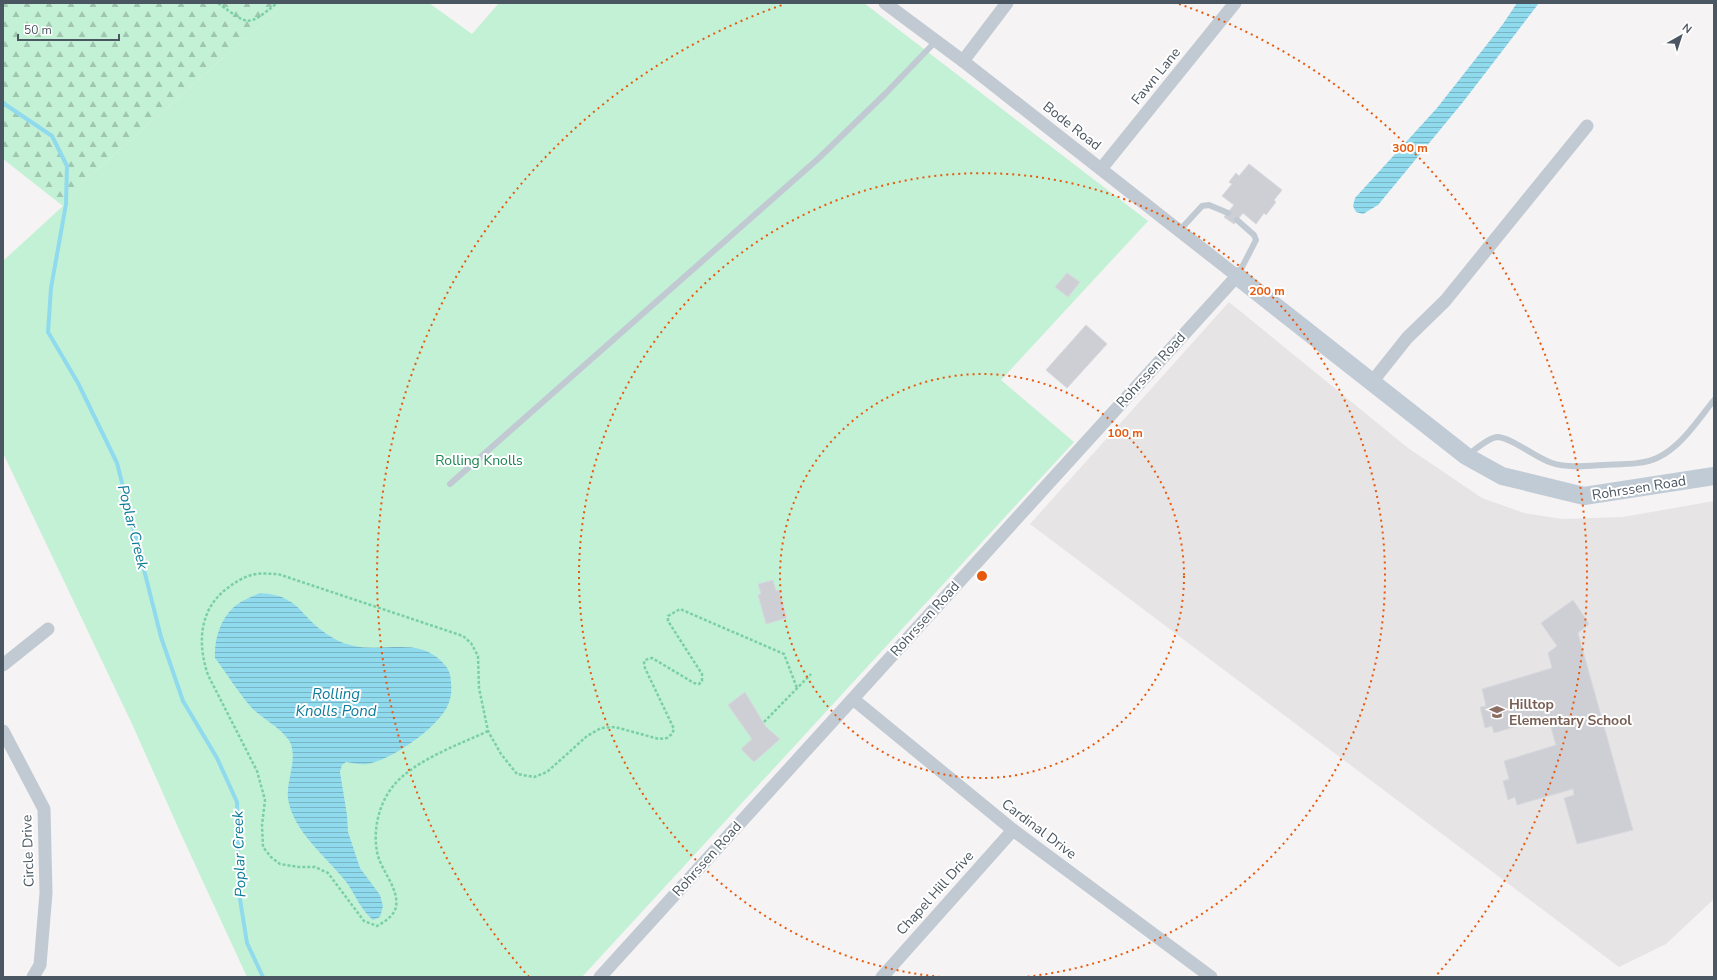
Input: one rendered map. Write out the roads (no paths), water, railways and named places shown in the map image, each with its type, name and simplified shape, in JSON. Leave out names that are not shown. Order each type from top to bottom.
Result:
[{"type":"street","name":"Bode Road","points":[[885,3],[963,61],[1237,276]]},
{"type":"street","points":[[963,61],[1006,3]]},
{"type":"street","name":"Fawn Lane","points":[[1101,169],[1235,3]]},
{"type":"street","points":[[1372,382],[1407,338],[1445,301],[1587,126]]},
{"type":"street","name":"Rohrssen Road","points":[[600,977],[1237,276],[1466,456],[1502,476],[1584,496],[1714,476]]},
{"type":"street","points":[[3,665],[48,629]]},
{"type":"street","name":"Cardinal Drive","points":[[853,699],[1012,830],[1211,977]]},
{"type":"street","name":"Circle Drive","points":[[3,731],[44,808],[46,893],[40,965],[33,977]]},
{"type":"street","name":"Chapel Hill Drive","points":[[882,977],[1012,830]]},
{"type":"lane","points":[[450,484],[819,158],[886,93],[936,41]]},
{"type":"lane","points":[[1179,232],[1202,206],[1209,205],[1228,213]]},
{"type":"lane","points":[[1237,220],[1254,235],[1256,240],[1237,276]]},
{"type":"lane","points":[[1466,456],[1496,437],[1506,438],[1536,456],[1553,463],[1580,466],[1637,462],[1656,459],[1669,451],[1682,439],[1714,400]]},
{"type":"water","points":[[1517,3],[1539,3],[1463,102],[1378,205],[1363,214],[1356,212],[1353,206],[1355,198],[1437,108],[1503,24]]},
{"type":"water","name":"Rolling Knolls Pond","points":[[260,593],[272,594],[286,599],[297,606],[321,630],[332,638],[344,643],[362,647],[400,647],[423,650],[434,655],[446,666],[451,678],[450,698],[447,707],[434,724],[412,742],[377,762],[356,764],[346,762],[342,765],[340,772],[347,815],[348,832],[360,868],[380,895],[383,906],[380,917],[373,920],[362,907],[347,883],[312,844],[297,823],[291,811],[288,792],[293,756],[290,742],[287,737],[251,707],[215,658],[217,637],[221,624],[228,613],[239,603]]},
{"type":"waterway","name":"Poplar Creek","points":[[3,103],[52,136],[67,166],[66,204],[51,288],[48,332],[78,383],[117,463],[161,637],[183,701],[217,758],[237,802],[239,893],[247,943],[263,977]]},
{"type":"place","name":"Hilltop Elementary School","points":[[1497,712]]},
{"type":"park label","name":"Rolling Knolls","points":[[479,460]]}]
